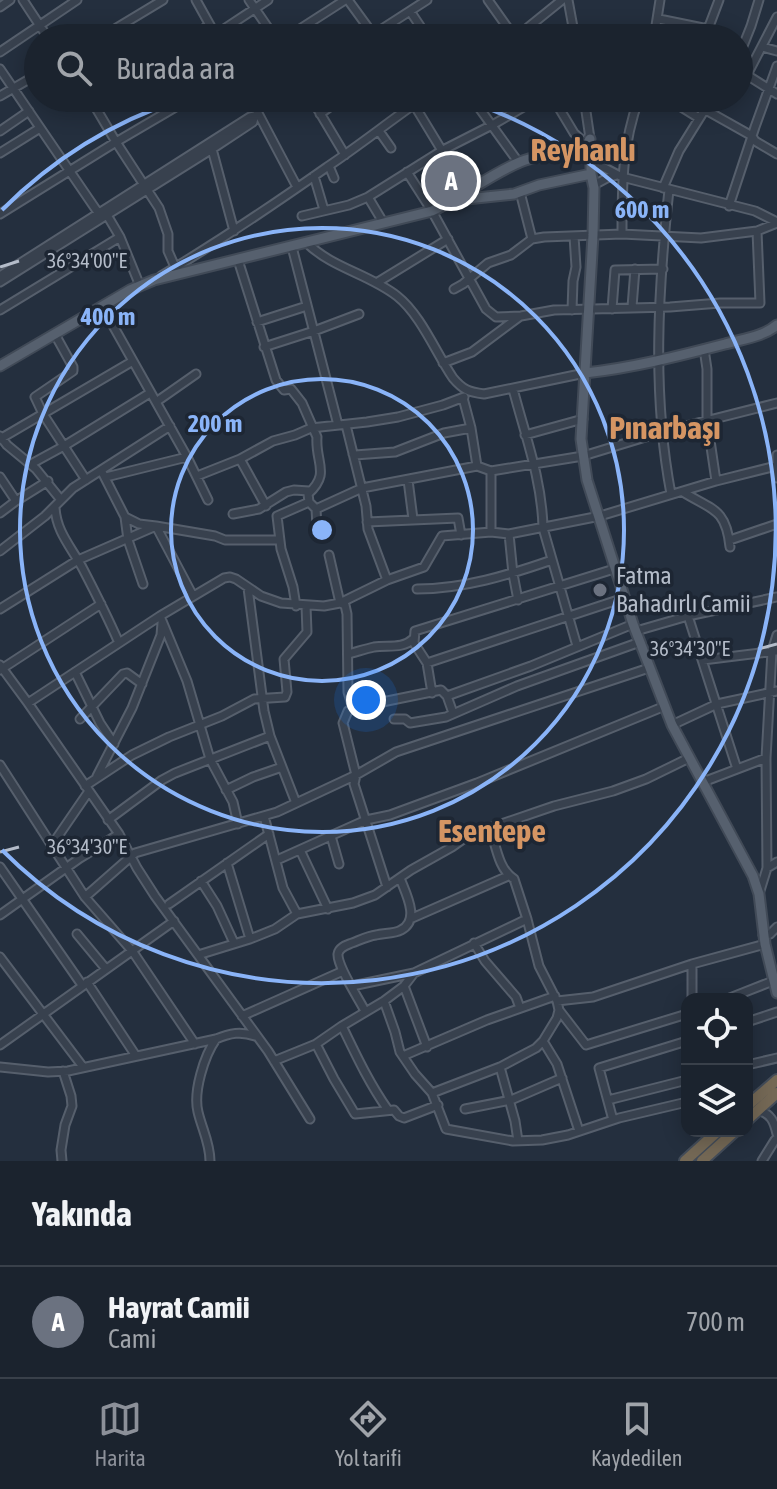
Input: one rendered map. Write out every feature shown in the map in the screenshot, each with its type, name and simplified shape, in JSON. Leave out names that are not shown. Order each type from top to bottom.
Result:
[{"type":"highway","points":[[753,1107],[777,1080]]},
{"type":"highway","points":[[753,1107],[777,1093]]},
{"type":"highway","points":[[685,1161],[711,1137]]},
{"type":"highway","points":[[702,1161],[728,1137]]},
{"type":"main road","points":[[0,372],[154,280],[432,211],[519,163],[588,148],[593,235],[581,439],[587,480],[634,628],[672,725],[747,862],[759,894],[764,939],[777,993]]},
{"type":"main road","points":[[453,201],[507,195],[539,185],[592,179]]},
{"type":"main road","points":[[0,366],[154,280]]},
{"type":"main road","points":[[585,373],[658,361],[763,334],[775,328]]},
{"type":"street","points":[[0,7],[10,0]]},
{"type":"street","points":[[23,0],[38,24]]},
{"type":"street","points":[[41,24],[77,0]]},
{"type":"street","points":[[123,24],[163,0]]},
{"type":"street","points":[[209,24],[198,3],[210,0]]},
{"type":"street","points":[[249,0],[265,24]]},
{"type":"street","points":[[232,24],[268,0]]},
{"type":"street","points":[[308,24],[347,0],[364,24]]},
{"type":"street","points":[[392,24],[427,0]]},
{"type":"street","points":[[488,0],[505,24]]},
{"type":"street","points":[[532,24],[562,0]]},
{"type":"street","points":[[568,0],[572,24]]},
{"type":"street","points":[[658,24],[660,0]]},
{"type":"street","points":[[710,24],[719,0]]},
{"type":"street","points":[[750,24],[759,0]]},
{"type":"street","points":[[410,11],[419,24]]},
{"type":"street","points":[[753,59],[777,17]]},
{"type":"street","points":[[659,19],[684,24]]},
{"type":"street","points":[[0,52],[24,35]]},
{"type":"street","points":[[762,47],[777,51]]},
{"type":"street","points":[[729,206],[777,66]]},
{"type":"street","points":[[0,69],[24,103]]},
{"type":"street","points":[[753,79],[777,94]]},
{"type":"street","points":[[0,96],[24,82]]},
{"type":"street","points":[[0,131],[28,112]]},
{"type":"street","points":[[30,112],[69,172],[120,237],[140,286]]},
{"type":"street","points":[[99,112],[159,208],[166,225],[168,251],[175,267]]},
{"type":"street","points":[[0,214],[167,112]]},
{"type":"street","points":[[323,112],[320,114],[345,155]]},
{"type":"street","points":[[154,280],[234,231],[379,131],[400,112]]},
{"type":"street","points":[[419,112],[467,192]]},
{"type":"street","points":[[482,112],[519,163]]},
{"type":"street","points":[[302,216],[349,205],[368,197],[443,150],[515,112]]},
{"type":"street","points":[[561,112],[599,165],[620,176],[755,211],[777,223]]},
{"type":"street","points":[[585,112],[588,148]]},
{"type":"street","points":[[622,234],[620,176],[635,112]]},
{"type":"street","points":[[689,112],[699,118]]},
{"type":"street","points":[[671,494],[662,432],[658,361],[666,189],[679,151],[702,112]]},
{"type":"street","points":[[709,112],[777,154]]},
{"type":"street","points":[[146,188],[256,114]]},
{"type":"street","points":[[0,279],[212,149],[253,122],[256,114]]},
{"type":"street","points":[[256,114],[297,187]]},
{"type":"street","points":[[0,153],[40,128]]},
{"type":"street","points":[[379,131],[391,148]]},
{"type":"street","points":[[212,149],[234,231]]},
{"type":"street","points":[[329,166],[334,178]]},
{"type":"street","points":[[407,172],[469,279],[490,313],[496,317],[572,310],[760,303],[757,231]]},
{"type":"street","points":[[314,176],[324,210]]},
{"type":"street","points":[[592,179],[620,176]]},
{"type":"street","points":[[520,192],[532,239]]},
{"type":"street","points":[[368,197],[383,222]]},
{"type":"street","points":[[454,289],[488,263],[511,255],[532,239],[622,234],[701,238],[757,231],[777,223]]},
{"type":"street","points":[[572,310],[576,267],[574,236]]},
{"type":"street","points":[[0,310],[120,237]]},
{"type":"street","points":[[378,282],[448,239]]},
{"type":"street","points":[[307,243],[339,265],[378,282],[401,299],[411,311],[465,395],[477,466]]},
{"type":"street","points":[[292,247],[314,331],[353,454],[370,535],[387,580]]},
{"type":"street","points":[[233,514],[259,509],[286,492],[309,491],[318,484],[321,472],[317,437],[297,396],[291,389],[284,390],[276,380],[238,260]]},
{"type":"street","points":[[632,307],[635,269]]},
{"type":"street","points":[[612,309],[615,270],[663,269]]},
{"type":"street","points":[[257,322],[307,306]]},
{"type":"street","points":[[103,308],[208,500]]},
{"type":"street","points":[[264,347],[359,314]]},
{"type":"street","points":[[443,363],[472,352],[521,316]]},
{"type":"street","points":[[57,338],[73,371],[35,397],[86,480]]},
{"type":"street","points":[[704,349],[707,420],[716,481]]},
{"type":"street","points":[[61,500],[48,481],[0,438],[133,361]]},
{"type":"street","points":[[197,476],[240,459],[273,441],[311,428],[398,417],[465,395],[513,389],[585,373]]},
{"type":"street","points":[[156,402],[196,374]]},
{"type":"street","points":[[513,389],[535,464],[543,528],[577,646]]},
{"type":"street","points":[[31,464],[150,393]]},
{"type":"street","points":[[316,509],[362,488],[477,466],[491,471],[583,456],[777,403]]},
{"type":"street","points":[[525,435],[583,419]]},
{"type":"street","points":[[103,474],[170,426]]},
{"type":"street","points":[[353,454],[395,452],[444,433],[471,428]]},
{"type":"street","points":[[777,455],[777,478]]},
{"type":"street","points":[[0,551],[55,507],[66,493],[86,480],[187,457]]},
{"type":"street","points":[[240,459],[266,506]]},
{"type":"street","points":[[28,703],[224,578],[236,579],[261,596],[281,603],[324,606],[340,603],[387,580],[424,567],[442,536],[491,532],[509,534],[543,528],[600,516],[776,466]]},
{"type":"street","points":[[491,471],[491,532]]},
{"type":"street","points":[[103,474],[125,517],[128,540],[143,584]]},
{"type":"street","points":[[0,477],[16,501]]},
{"type":"street","points":[[408,480],[413,519]]},
{"type":"street","points":[[0,513],[48,481]]},
{"type":"street","points":[[309,491],[309,502],[316,509],[317,527]]},
{"type":"street","points":[[683,492],[719,513],[727,525],[730,543],[777,524]]},
{"type":"street","points":[[296,606],[279,540],[277,516],[309,502]]},
{"type":"street","points":[[55,507],[60,531],[78,560],[119,643]]},
{"type":"street","points":[[125,517],[139,524],[225,540],[279,540]]},
{"type":"street","points":[[367,522],[458,518],[461,535]]},
{"type":"street","points":[[0,609],[78,560],[156,526]]},
{"type":"street","points":[[156,526],[193,596]]},
{"type":"street","points":[[509,534],[518,600]]},
{"type":"street","points":[[329,555],[340,603]]},
{"type":"street","points":[[417,589],[448,587],[513,574],[552,560]]},
{"type":"street","points":[[348,654],[406,645],[412,642],[418,629],[614,569]]},
{"type":"street","points":[[248,588],[264,711],[270,736],[296,803]]},
{"type":"street","points":[[447,696],[577,646],[634,628],[777,597]]},
{"type":"street","points":[[427,663],[624,598]]},
{"type":"street","points":[[340,603],[345,605],[347,614],[348,692],[353,708]]},
{"type":"street","points":[[101,604],[1,668],[119,834],[137,868],[274,1061],[310,1119]]},
{"type":"street","points":[[95,779],[132,755],[254,699],[287,695],[284,659],[307,632],[306,606]]},
{"type":"street","points":[[688,616],[737,769]]},
{"type":"street","points":[[52,845],[114,744],[161,635],[161,618]]},
{"type":"street","points":[[161,618],[187,681],[210,759],[233,802],[238,824]]},
{"type":"street","points":[[759,894],[767,868],[766,758],[777,635]]},
{"type":"street","points":[[413,639],[427,663],[432,693]]},
{"type":"street","points":[[394,719],[405,719],[410,723],[446,717],[517,686],[640,642]]},
{"type":"street","points":[[703,660],[775,651]]},
{"type":"street","points":[[85,897],[130,856],[141,851],[264,816],[356,775],[396,752],[649,668]]},
{"type":"street","points":[[75,672],[114,744]]},
{"type":"street","points":[[80,719],[123,674],[127,673],[142,684]]},
{"type":"street","points":[[387,887],[354,784],[356,775],[343,723],[348,711],[353,708],[436,690],[447,696],[453,713]]},
{"type":"street","points":[[672,725],[717,704],[774,692]]},
{"type":"street","points":[[277,860],[366,820],[390,815],[477,783],[665,706]]},
{"type":"street","points":[[108,820],[162,780],[270,736]]},
{"type":"street","points":[[198,955],[275,929],[297,914],[353,903],[375,895],[469,835],[554,806],[613,791],[689,758]]},
{"type":"street","points":[[703,782],[766,758]]},
{"type":"street","points":[[0,765],[85,897],[133,952],[195,1044]]},
{"type":"street","points":[[226,790],[282,767]]},
{"type":"street","points":[[765,791],[777,789]]},
{"type":"street","points":[[264,816],[283,888],[297,914]]},
{"type":"street","points":[[490,828],[500,861],[508,876],[514,879],[539,966],[559,1010],[583,1044],[681,1016]]},
{"type":"street","points":[[0,915],[66,867],[119,834]]},
{"type":"street","points":[[169,904],[269,834]]},
{"type":"street","points":[[331,836],[339,864]]},
{"type":"street","points":[[300,850],[328,909]]},
{"type":"street","points":[[767,868],[777,862]]},
{"type":"street","points":[[227,863],[250,939]]},
{"type":"street","points":[[0,867],[136,1056]]},
{"type":"street","points":[[365,1011],[343,971],[338,954],[340,949],[375,935],[403,929],[410,919],[508,876]]},
{"type":"street","points":[[400,878],[408,897],[410,919]]},
{"type":"street","points":[[201,881],[234,943]]},
{"type":"street","points":[[352,986],[414,973],[527,919]]},
{"type":"street","points":[[0,1045],[174,921]]},
{"type":"street","points":[[403,1056],[520,1008],[556,999],[593,997],[692,964],[764,939],[777,927]]},
{"type":"street","points":[[77,934],[106,969]]},
{"type":"street","points":[[474,943],[516,997],[520,1008]]},
{"type":"street","points":[[0,957],[83,1067]]},
{"type":"street","points":[[692,964],[692,993]]},
{"type":"street","points":[[242,1016],[343,971]]},
{"type":"street","points":[[274,1061],[316,1044],[384,1001],[404,986],[414,973]]},
{"type":"street","points":[[742,993],[773,981]]},
{"type":"street","points":[[404,986],[427,1047]]},
{"type":"street","points":[[384,1001],[400,1052],[432,1093],[446,1129],[518,1141],[542,1140],[681,1103]]},
{"type":"street","points":[[432,1093],[500,1067],[536,1048],[557,1018],[559,1010]]},
{"type":"street","points":[[753,1020],[777,1012]]},
{"type":"street","points":[[342,1026],[367,1078],[388,1110]]},
{"type":"street","points":[[0,1067],[63,1071],[236,1033],[244,1032],[257,1037]]},
{"type":"street","points":[[210,1161],[208,1140],[196,1101],[208,1055],[216,1039]]},
{"type":"street","points":[[543,1041],[557,1064],[579,1131]]},
{"type":"street","points":[[613,1120],[600,1066],[681,1043]]},
{"type":"street","points":[[316,1044],[355,1114],[394,1110],[404,1118],[438,1105]]},
{"type":"street","points":[[753,1064],[777,1058]]},
{"type":"street","points":[[500,1067],[518,1141]]},
{"type":"street","points":[[62,1161],[65,1125],[72,1106],[63,1071]]},
{"type":"street","points":[[465,1109],[508,1100],[562,1078]]},
{"type":"street","points":[[608,1100],[681,1082]]},
{"type":"street","points":[[753,1108],[772,1119],[776,1138],[762,1161]]},
{"type":"place","name":"Hayrat Camii","points":[[451,181]]},
{"type":"place","name":"Fatma Bahadırlı Camii","points":[[600,590]]},
{"type":"district","name":"Reyhanlı","points":[[583,150]]},
{"type":"district","name":"Pınarbaşı","points":[[665,428]]},
{"type":"district","name":"Esentepe","points":[[492,831]]}]
